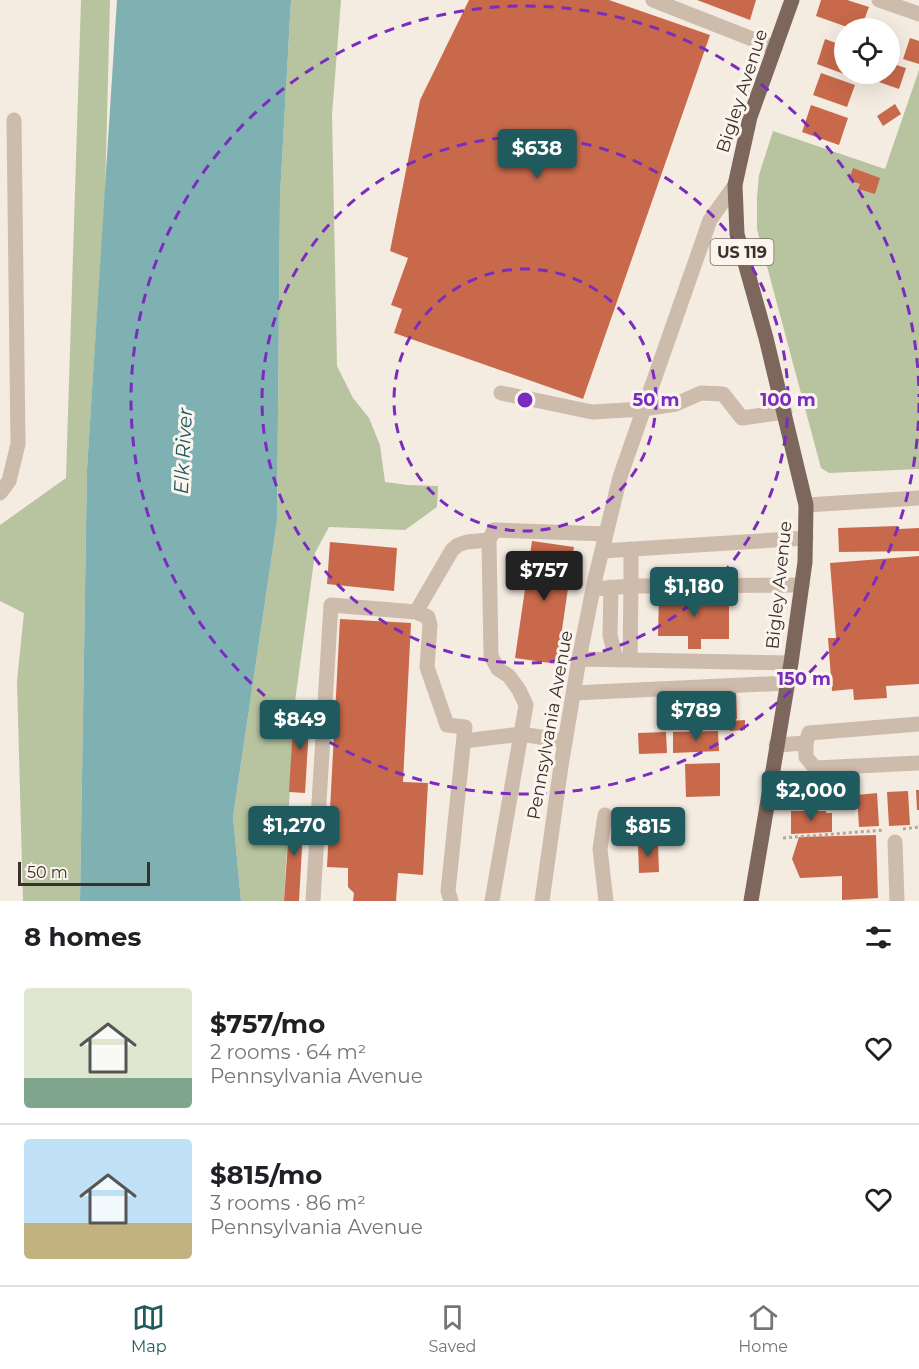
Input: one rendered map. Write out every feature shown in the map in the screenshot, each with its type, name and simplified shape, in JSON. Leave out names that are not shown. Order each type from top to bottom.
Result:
[{"type":"main road","name":"Bigley Avenue","points":[[751,901],[802,585],[806,505],[785,412],[737,234],[735,185],[750,117],[792,0]]},
{"type":"street","points":[[653,0],[775,48]]},
{"type":"street","points":[[879,0],[919,14]]},
{"type":"street","points":[[0,494],[9,481],[18,444],[14,120]]},
{"type":"street","name":"Pennsylvania Avenue","points":[[542,901],[579,659],[620,477],[710,220],[735,185]]},
{"type":"street","points":[[501,393],[592,412],[643,409],[676,404],[701,393],[723,394],[742,418],[785,412]]},
{"type":"street","points":[[806,505],[919,498]]},
{"type":"street","points":[[492,901],[526,705],[509,676],[498,669],[491,656],[489,540],[494,530],[606,534]]},
{"type":"street","points":[[602,551],[806,538]]},
{"type":"street","points":[[416,612],[452,550],[458,545],[489,540]]},
{"type":"street","points":[[623,660],[631,586],[632,549]]},
{"type":"street","points":[[594,589],[631,586],[802,585]]},
{"type":"street","points":[[611,587],[610,635],[623,660]]},
{"type":"street","points":[[313,901],[331,605],[416,612],[428,617],[430,625],[427,667],[447,725],[465,727],[448,891],[451,901]]},
{"type":"street","points":[[579,659],[791,663]]},
{"type":"street","points":[[573,693],[787,683]]},
{"type":"street","points":[[919,724],[809,733],[806,743],[806,757],[815,768],[919,763]]},
{"type":"street","points":[[464,741],[521,734],[565,741]]},
{"type":"street","points":[[776,745],[806,743]]},
{"type":"street","points":[[605,815],[600,849],[606,901]]},
{"type":"street","points":[[892,834],[897,901]]},
{"type":"path","points":[[783,838],[892,834],[919,827]]},
{"type":"green space","points":[[81,0],[110,0],[105,196],[87,469],[80,901],[23,901],[17,681],[24,613],[0,601],[0,525],[66,478]]},
{"type":"green space","points":[[291,0],[341,0],[332,115],[337,366],[353,398],[369,418],[380,445],[385,482],[438,486],[437,507],[405,530],[329,527],[315,553],[294,709],[284,901],[241,901],[233,817],[277,521],[280,195]]},
{"type":"green space","points":[[919,70],[919,469],[829,473],[821,468],[757,229],[759,175],[773,131],[885,169]]},
{"type":"water","name":"Elk River","points":[[117,0],[291,0],[280,195],[277,521],[233,817],[241,901],[80,901],[87,469]]},
{"type":"building","points":[[469,0],[609,0],[710,35],[583,399],[394,333],[402,309],[391,305],[408,258],[390,251],[420,100]]},
{"type":"building","points":[[697,0],[756,0],[750,20]]},
{"type":"building","points":[[821,0],[847,0],[869,7],[865,18],[834,18],[834,22],[816,16]]},
{"type":"building","points":[[910,38],[919,41],[919,64],[903,59]]},
{"type":"building","points":[[825,39],[834,42],[834,70],[817,64]]},
{"type":"building","points":[[900,66],[906,68],[899,89],[885,84],[900,84]]},
{"type":"building","points":[[821,73],[834,78],[834,84],[855,85],[847,107],[813,95]]},
{"type":"building","points":[[895,104],[901,114],[883,126],[877,116]]},
{"type":"building","points":[[811,105],[848,118],[839,145],[802,132]]},
{"type":"building","points":[[853,168],[880,178],[875,194],[858,189],[860,184],[849,180]]},
{"type":"building","points":[[898,526],[899,529],[919,528],[919,551],[839,552],[838,528]]},
{"type":"building","points":[[532,541],[574,547],[557,664],[515,658]]},
{"type":"building","points":[[330,542],[397,548],[394,591],[327,584]]},
{"type":"building","points":[[919,556],[919,684],[886,686],[887,698],[854,700],[853,689],[832,691],[828,638],[836,638],[830,563]]},
{"type":"building","points":[[659,595],[729,596],[729,639],[701,639],[701,649],[688,649],[688,636],[658,636]]},
{"type":"building","points":[[340,619],[411,623],[403,782],[428,783],[423,875],[398,873],[396,901],[353,901],[354,893],[348,887],[348,868],[327,867]]},
{"type":"building","points":[[736,689],[737,719],[682,722],[681,692]]},
{"type":"building","points":[[294,709],[310,710],[305,793],[289,792]]},
{"type":"building","points":[[745,720],[745,730],[730,731],[730,721]]},
{"type":"building","points":[[718,731],[719,751],[673,753],[673,732]]},
{"type":"building","points":[[666,732],[667,753],[639,754],[638,733]]},
{"type":"building","points":[[720,763],[720,796],[686,797],[685,764]]},
{"type":"building","points":[[916,790],[919,790],[919,810],[917,810]]},
{"type":"building","points":[[908,791],[910,825],[889,826],[887,792]]},
{"type":"building","points":[[877,793],[879,826],[859,827],[857,795]]},
{"type":"building","points":[[290,811],[304,812],[299,901],[284,901]]},
{"type":"building","points":[[791,811],[832,813],[832,832],[791,834]]},
{"type":"building","points":[[876,835],[878,898],[842,900],[842,876],[800,878],[792,859],[799,837]]},
{"type":"building","points":[[658,844],[659,872],[639,873],[638,845]]}]
